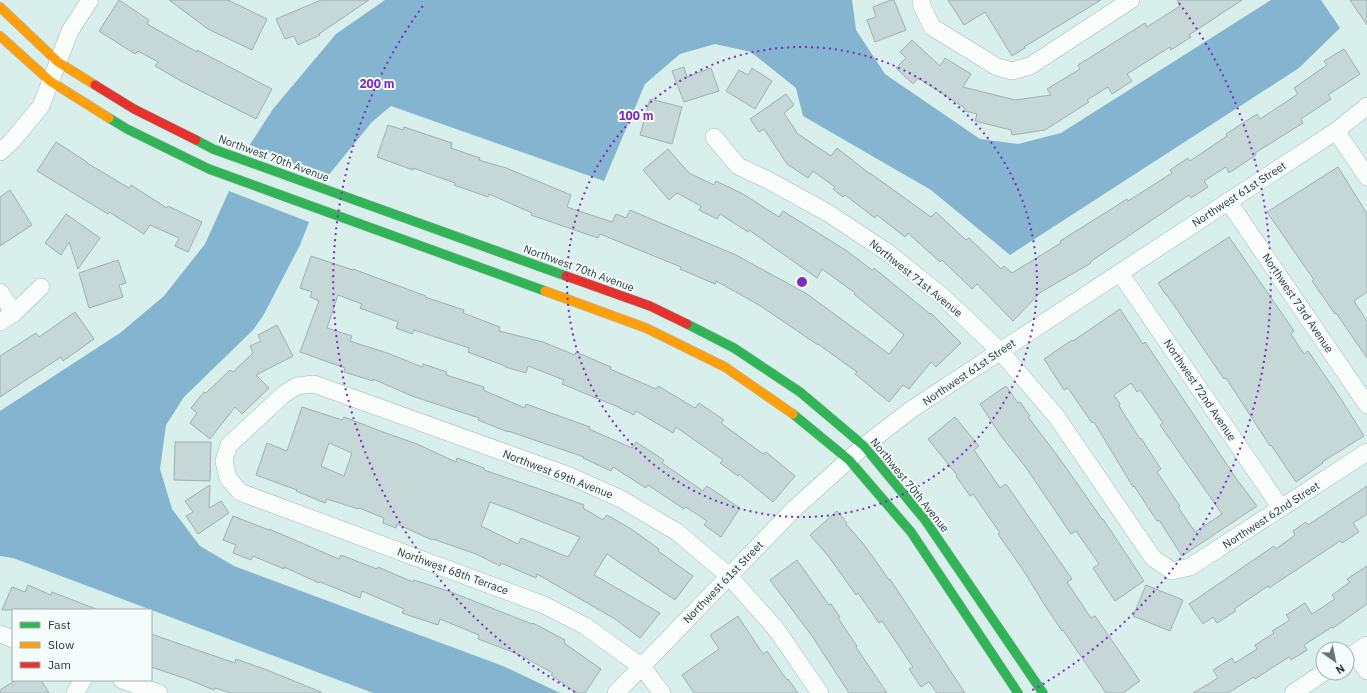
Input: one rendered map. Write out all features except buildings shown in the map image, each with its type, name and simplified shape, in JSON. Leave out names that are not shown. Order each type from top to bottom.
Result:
[{"type":"street","points":[[0,152],[12,141],[41,106],[70,31],[90,0]]},
{"type":"street","points":[[921,0],[922,6],[932,26],[998,67],[1012,71],[1030,66],[1131,0]]},
{"type":"street","name":"Northwest 70th Avenue","points":[[0,6],[58,62],[134,109],[213,149],[650,306],[741,353],[800,392],[864,446],[925,520],[1043,693]]},
{"type":"street","points":[[0,36],[50,81],[127,129],[209,169],[646,328],[725,367],[788,410],[849,460],[911,532],[1018,693]]},
{"type":"street","name":"Northwest 61st Street","points":[[616,693],[795,508],[864,446],[912,409],[1336,131],[1367,106]]},
{"type":"street","points":[[1336,131],[1367,177]]},
{"type":"street","name":"Northwest 71st Avenue","points":[[714,137],[738,166],[766,179],[828,213],[887,252],[942,297],[1000,351],[1056,416],[1153,558],[1172,571]]},
{"type":"street","name":"Northwest 73rd Avenue","points":[[1228,201],[1367,405]]},
{"type":"street","name":"Northwest 72nd Avenue","points":[[1120,273],[1281,508]]},
{"type":"street","points":[[0,322],[14,313],[41,287]]},
{"type":"street","points":[[0,292],[14,313]]},
{"type":"street","name":"Northwest 69th Avenue","points":[[297,386],[314,384],[570,476],[621,498],[677,532],[729,576],[776,629],[820,693]]},
{"type":"street","name":"Northwest 68th Terrace","points":[[297,386],[284,394],[230,445],[224,461],[228,478],[240,492],[544,605],[585,626],[642,667],[662,693]]},
{"type":"street","name":"Northwest 62nd Street","points":[[1172,571],[1190,567],[1367,452]]},
{"type":"street","points":[[0,634],[12,639]]},
{"type":"street","points":[[1356,652],[1367,671]]},
{"type":"street","points":[[1292,693],[1315,678]]},
{"type":"street","points":[[76,693],[82,681]]},
{"type":"street","points":[[125,681],[159,693]]},
{"type":"water","points":[[385,0],[852,0],[856,30],[885,74],[980,139],[1018,144],[1061,133],[1271,0],[1321,0],[1340,28],[1299,68],[1010,255],[931,190],[803,116],[796,88],[751,52],[715,44],[680,54],[645,84],[604,181],[391,106],[372,122],[327,177],[249,146],[273,109],[336,34]]},
{"type":"water","points":[[229,191],[309,222],[300,245],[263,316],[253,330],[184,397],[166,425],[160,469],[172,509],[200,546],[234,566],[503,666],[560,693],[373,693],[152,609],[13,558],[0,556],[0,411],[120,333],[164,296],[205,244]]},
{"type":"traffic: fast","points":[[109,118],[127,129],[209,169],[545,291]]},
{"type":"traffic: fast","points":[[196,140],[213,149],[566,276]]},
{"type":"traffic: fast","points":[[687,324],[734,348],[800,392],[864,446],[925,520],[1043,693]]},
{"type":"traffic: fast","points":[[793,414],[849,460],[911,532],[1018,693]]},
{"type":"traffic: slow","points":[[0,7],[58,62],[95,85]]},
{"type":"traffic: slow","points":[[0,36],[50,81],[109,118]]},
{"type":"traffic: slow","points":[[545,291],[646,328],[725,367],[793,414]]},
{"type":"traffic: jam","points":[[95,85],[134,109],[196,140]]},
{"type":"traffic: jam","points":[[566,276],[650,306],[687,324]]}]
